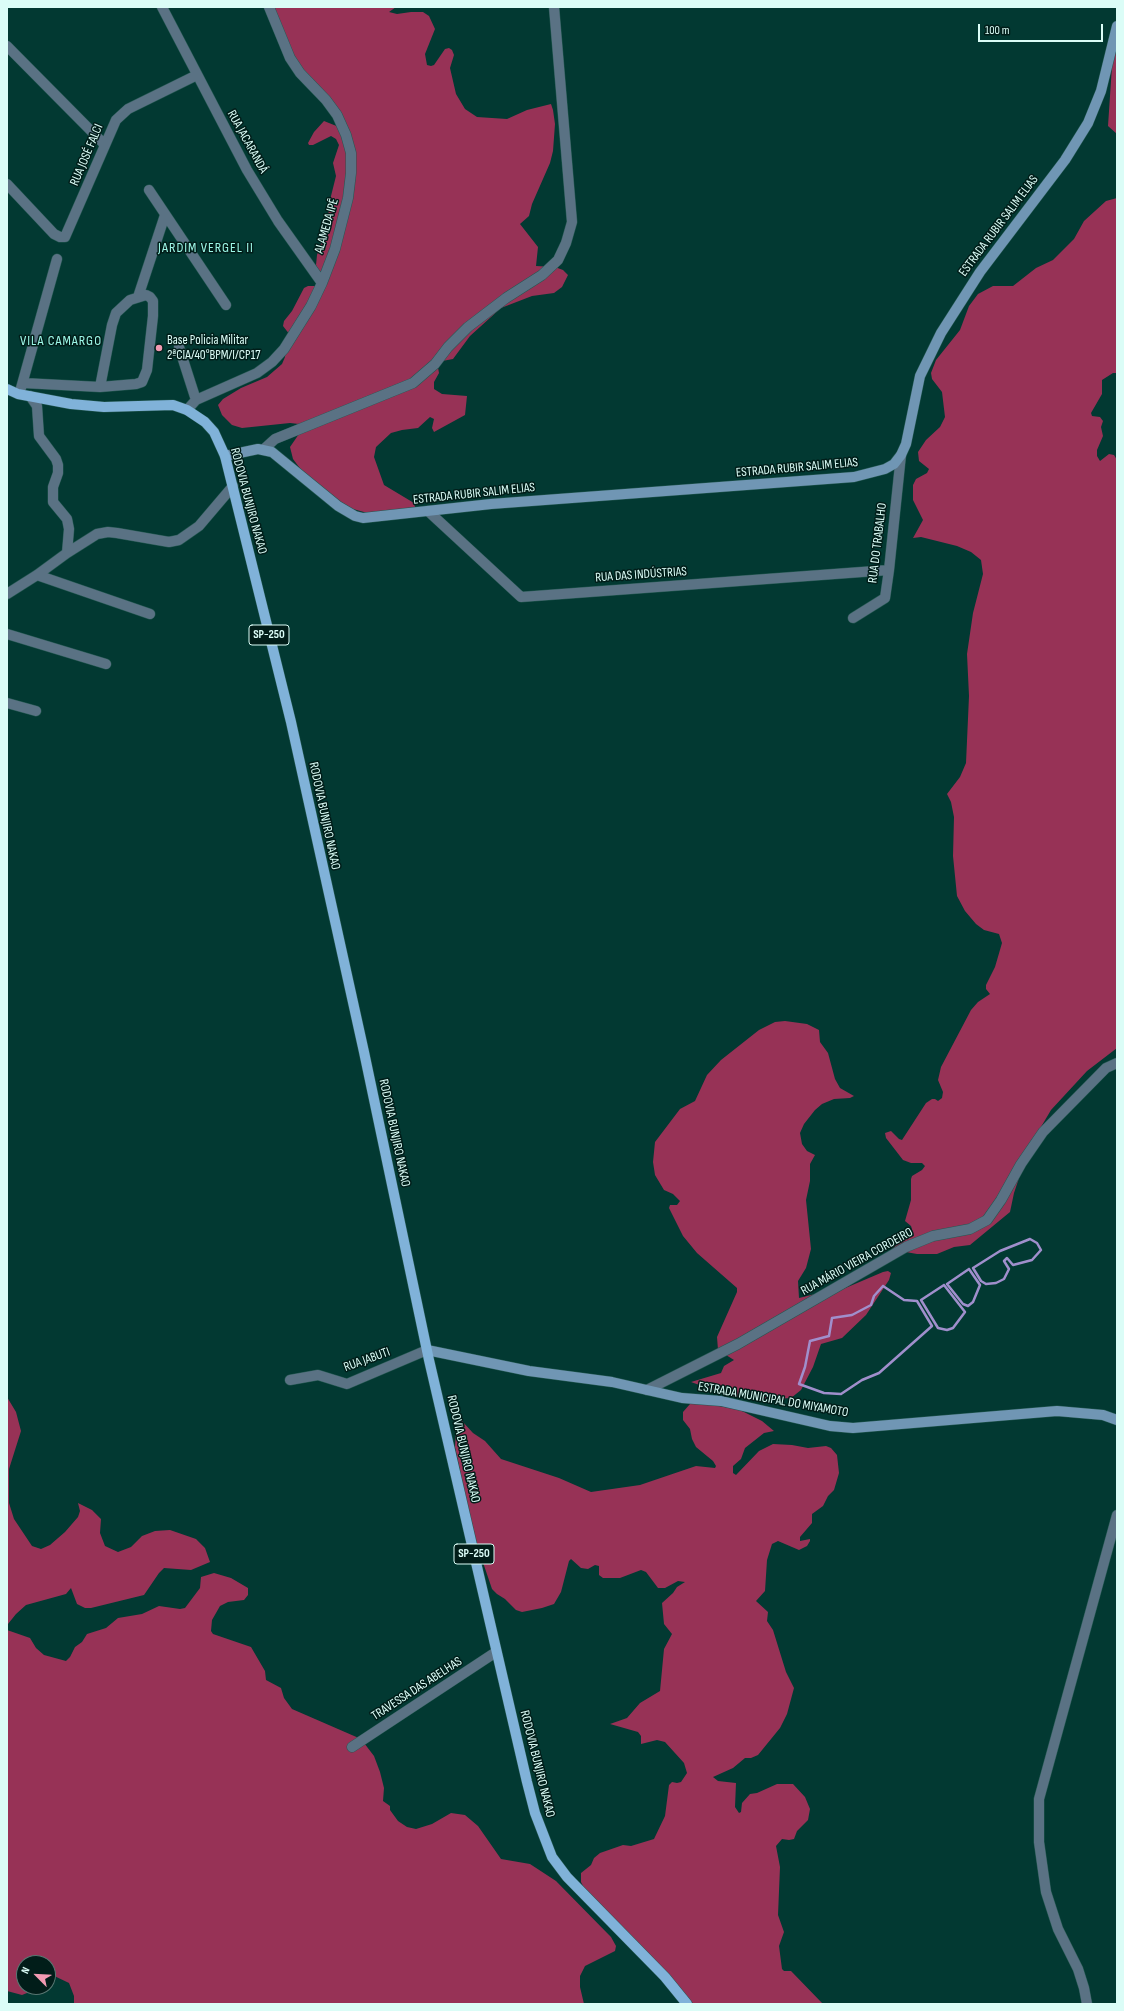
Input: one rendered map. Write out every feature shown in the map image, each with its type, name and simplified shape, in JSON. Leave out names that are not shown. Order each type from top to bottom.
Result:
[{"type":"main road","name":"RODOVIA BUNJIRO NAKAO","points":[[7,389],[18,394],[71,404],[98,406],[173,406],[186,410],[205,422],[214,432],[225,456],[290,722],[364,1052],[427,1350],[527,1782],[542,1832],[552,1857],[567,1877],[665,1977],[687,2004]]},
{"type":"street","name":"RUA JACARANDÁ","points":[[162,7],[247,170],[278,221],[322,283]]},
{"type":"street","name":"ALAMEDA IPÊ","points":[[186,410],[196,400],[251,376],[272,362],[284,349],[322,283],[335,249],[348,198],[351,173],[351,153],[346,135],[337,115],[326,100],[300,73],[290,58],[269,7]]},
{"type":"street","points":[[225,456],[264,449],[275,439],[413,383],[435,364],[448,347],[468,327],[506,298],[542,275],[558,260],[566,243],[572,222],[554,7]]},
{"type":"street","name":"ESTRADA RUBIR SALIM ELIAS","points":[[264,449],[272,452],[338,506],[355,516],[363,518],[491,504],[854,477],[885,469],[894,464],[901,455],[911,424],[920,376],[929,355],[980,272],[1065,160],[1088,123],[1101,91],[1117,26]]},
{"type":"street","points":[[7,46],[105,145]]},
{"type":"street","name":"RUA JOSÉ FALCI","points":[[7,184],[60,237],[65,237],[116,120],[128,109],[197,75]]},
{"type":"street","points":[[149,190],[226,306]]},
{"type":"street","points":[[138,297],[165,215]]},
{"type":"street","points":[[18,394],[23,383],[57,259]]},
{"type":"street","points":[[23,383],[100,387],[136,384],[146,377],[153,307],[150,297],[146,295],[138,297],[124,304],[116,313],[112,325],[100,387]]},
{"type":"street","points":[[179,347],[196,400]]},
{"type":"street","points":[[30,396],[37,406],[39,436],[56,459],[58,465],[58,473],[53,487],[53,502],[67,519],[69,529],[67,553]]},
{"type":"street","name":"RUA DO TRABALHO","points":[[854,618],[884,598],[889,570],[901,455]]},
{"type":"street","points":[[7,594],[37,575],[67,553],[98,534],[108,532],[169,542],[179,540],[199,526],[233,486]]},
{"type":"street","name":"RUA DAS INDÚSTRIAS","points":[[428,511],[521,597],[889,570]]},
{"type":"street","points":[[37,575],[150,614]]},
{"type":"street","points":[[8,633],[106,664]]},
{"type":"street","points":[[7,702],[36,711]]},
{"type":"street","name":"RUA MÁRIO VIEIRA CORDEIRO","points":[[646,1390],[738,1344],[906,1247],[932,1236],[970,1229],[987,1220],[1001,1200],[1021,1164],[1043,1132],[1106,1068],[1117,1063]]},
{"type":"street","name":"RUA JABUTI","points":[[290,1380],[318,1375],[347,1384],[427,1350]]},
{"type":"street","name":"ESTRADA MUNICIPAL DO MIYAMOTO","points":[[427,1350],[494,1365],[591,1379],[682,1398],[721,1401],[809,1422],[853,1428],[1057,1411],[1097,1414],[1117,1420]]},
{"type":"street","points":[[1087,2004],[1078,1969],[1058,1929],[1046,1892],[1039,1842],[1039,1799],[1117,1515]]},
{"type":"street","name":"TRAVESSA DAS ABELHAS","points":[[352,1747],[496,1652]]},
{"type":"shaded area","points":[[269,7],[396,7],[389,12],[397,14],[423,12],[429,16],[435,29],[425,54],[427,65],[434,65],[445,49],[449,48],[452,50],[454,55],[450,68],[456,94],[465,109],[477,117],[507,119],[527,110],[551,104],[553,110],[555,124],[553,151],[550,163],[532,204],[529,216],[520,224],[538,247],[536,266],[555,267],[563,270],[568,275],[562,287],[554,293],[532,296],[501,308],[470,336],[453,359],[437,362],[439,373],[434,382],[434,389],[442,394],[467,396],[465,415],[434,432],[432,428],[434,419],[430,417],[418,428],[391,433],[376,447],[374,457],[384,485],[414,503],[415,507],[371,514],[346,507],[302,471],[293,459],[290,447],[301,431],[299,424],[290,423],[242,428],[232,425],[222,415],[218,405],[223,399],[241,388],[267,377],[282,364],[285,357],[286,344],[290,335],[283,326],[284,321],[292,311],[304,288],[308,286],[318,286],[322,282],[316,265],[317,255],[328,223],[329,204],[336,176],[333,163],[339,145],[336,139],[331,136],[313,145],[309,145],[308,143],[314,132],[324,121],[339,127],[342,124],[295,65]]},
{"type":"shaded area","points":[[1117,32],[1117,134],[1108,126],[1112,66]]},
{"type":"shaded area","points":[[1117,198],[1117,373],[1113,373],[1102,380],[1102,394],[1091,413],[1092,416],[1100,417],[1103,421],[1101,427],[1103,436],[1097,450],[1097,456],[1100,461],[1109,454],[1114,455],[1117,460],[1117,1048],[1087,1071],[1051,1110],[1038,1132],[1022,1169],[1014,1193],[1010,1212],[970,1245],[954,1247],[937,1254],[917,1254],[900,1251],[889,1252],[904,1238],[914,1236],[911,1226],[905,1221],[911,1200],[911,1179],[912,1176],[922,1170],[925,1166],[922,1163],[911,1163],[903,1160],[886,1138],[885,1133],[891,1131],[902,1140],[926,1103],[932,1099],[938,1101],[942,1098],[943,1092],[938,1080],[941,1067],[971,1010],[978,1002],[990,994],[986,989],[986,985],[995,967],[1002,943],[999,934],[984,930],[976,924],[965,911],[957,896],[953,856],[954,817],[951,802],[947,794],[960,777],[966,763],[969,696],[967,654],[973,613],[983,574],[981,560],[971,552],[957,546],[921,537],[913,538],[923,520],[913,500],[913,485],[916,479],[927,473],[929,469],[919,461],[918,452],[926,440],[940,427],[945,417],[942,392],[932,379],[931,373],[936,360],[960,330],[969,306],[978,294],[993,286],[1013,286],[1036,268],[1053,260],[1074,239],[1084,221],[1106,201]]},
{"type":"shaded area","points":[[785,1021],[807,1024],[819,1030],[820,1042],[828,1053],[835,1079],[840,1088],[854,1096],[850,1098],[834,1099],[822,1104],[804,1124],[800,1133],[802,1144],[807,1151],[815,1155],[810,1164],[810,1181],[806,1200],[811,1249],[806,1268],[798,1281],[799,1298],[819,1293],[836,1292],[883,1272],[888,1271],[891,1273],[889,1280],[866,1315],[842,1338],[821,1344],[813,1367],[801,1390],[791,1398],[752,1400],[727,1395],[691,1382],[721,1373],[724,1366],[734,1360],[718,1350],[717,1337],[737,1292],[737,1288],[697,1253],[683,1236],[669,1208],[670,1205],[677,1205],[680,1201],[673,1194],[664,1190],[655,1175],[653,1162],[655,1142],[680,1109],[695,1101],[707,1075],[721,1060],[759,1030],[775,1022]]},
{"type":"shaded area","points":[[686,1396],[714,1405],[740,1410],[762,1421],[774,1431],[764,1433],[745,1448],[741,1459],[733,1466],[733,1473],[736,1475],[759,1451],[773,1444],[808,1448],[826,1446],[831,1448],[837,1455],[839,1473],[834,1490],[828,1496],[823,1506],[812,1514],[812,1523],[800,1537],[800,1541],[810,1539],[810,1541],[807,1546],[799,1550],[778,1541],[772,1544],[767,1560],[765,1591],[756,1601],[768,1612],[767,1621],[773,1630],[786,1672],[794,1688],[787,1714],[780,1728],[758,1755],[751,1758],[745,1758],[733,1768],[713,1777],[718,1781],[736,1783],[735,1807],[739,1813],[741,1812],[742,1803],[750,1794],[757,1793],[777,1784],[793,1784],[805,1797],[810,1809],[808,1820],[797,1831],[794,1839],[782,1839],[776,1846],[780,1867],[778,1915],[784,1932],[779,1946],[782,1969],[784,1971],[791,1971],[823,2004],[694,2004],[656,1975],[585,1890],[581,1882],[581,1873],[591,1865],[594,1858],[600,1853],[623,1845],[631,1846],[654,1839],[665,1816],[669,1785],[672,1782],[681,1782],[687,1773],[684,1763],[665,1742],[657,1740],[641,1744],[641,1736],[638,1732],[610,1724],[627,1718],[640,1703],[660,1691],[664,1649],[672,1634],[664,1624],[662,1603],[677,1587],[685,1582],[678,1581],[665,1588],[658,1588],[646,1572],[641,1570],[620,1578],[603,1578],[599,1575],[599,1566],[595,1565],[588,1569],[581,1568],[571,1559],[569,1561],[561,1592],[554,1604],[522,1612],[516,1610],[492,1589],[473,1533],[455,1447],[456,1430],[462,1421],[473,1433],[485,1441],[501,1459],[559,1478],[591,1492],[640,1485],[696,1466],[715,1468],[716,1466],[713,1461],[696,1447],[692,1439],[690,1429],[683,1420],[683,1412],[690,1404]]},
{"type":"shaded area","points":[[7,1397],[16,1412],[21,1431],[9,1469],[9,1503],[14,1519],[32,1546],[41,1549],[50,1545],[65,1532],[78,1517],[80,1511],[78,1503],[92,1510],[101,1519],[100,1533],[105,1546],[118,1552],[131,1547],[142,1536],[155,1531],[170,1530],[196,1539],[205,1548],[210,1562],[191,1570],[164,1568],[144,1595],[91,1608],[85,1608],[77,1604],[71,1588],[66,1594],[26,1605],[8,1624],[7,1630]]},
{"type":"shaded area","points":[[214,1573],[231,1578],[248,1588],[248,1595],[244,1600],[228,1602],[220,1606],[212,1620],[211,1631],[213,1634],[251,1647],[265,1671],[266,1680],[281,1688],[284,1698],[292,1709],[361,1739],[374,1756],[380,1772],[384,1788],[383,1801],[390,1806],[390,1810],[398,1821],[407,1827],[416,1829],[432,1824],[451,1813],[465,1815],[478,1826],[501,1859],[530,1864],[556,1881],[611,1937],[616,1946],[615,1951],[585,1966],[580,1976],[580,1987],[584,2004],[74,2004],[74,1996],[69,1983],[56,1977],[56,1955],[16,1955],[16,1993],[7,1991],[7,1630],[30,1638],[36,1648],[44,1655],[66,1661],[70,1657],[75,1647],[82,1642],[87,1634],[106,1628],[118,1618],[142,1614],[159,1606],[180,1609],[185,1608],[200,1588],[201,1577]]},
{"type":"waterway","points":[[1030,1239],[1037,1243],[1041,1250],[1032,1260],[1013,1265],[1007,1258],[1004,1261],[1009,1269],[1004,1279],[996,1283],[986,1284],[981,1281],[973,1268],[1000,1251],[1030,1239]]},
{"type":"waterway","points":[[969,1269],[980,1285],[973,1302],[968,1306],[963,1304],[947,1284],[969,1269]]},
{"type":"waterway","points":[[944,1285],[965,1312],[953,1328],[947,1330],[938,1328],[921,1300],[944,1285]]},
{"type":"waterway","points":[[883,1286],[904,1300],[917,1301],[932,1326],[879,1373],[862,1380],[841,1394],[824,1393],[799,1384],[805,1367],[810,1341],[829,1336],[832,1318],[852,1315],[871,1305],[874,1296],[883,1286]]},
{"type":"place","name":"Base Policia Militar 2ªCIA/40°BPM/I/CP17","points":[[159,348]]},
{"type":"district","name":"JARDIM VERGEL II","points":[[206,248]]},
{"type":"district","name":"VILA CAMARGO","points":[[61,341]]}]
